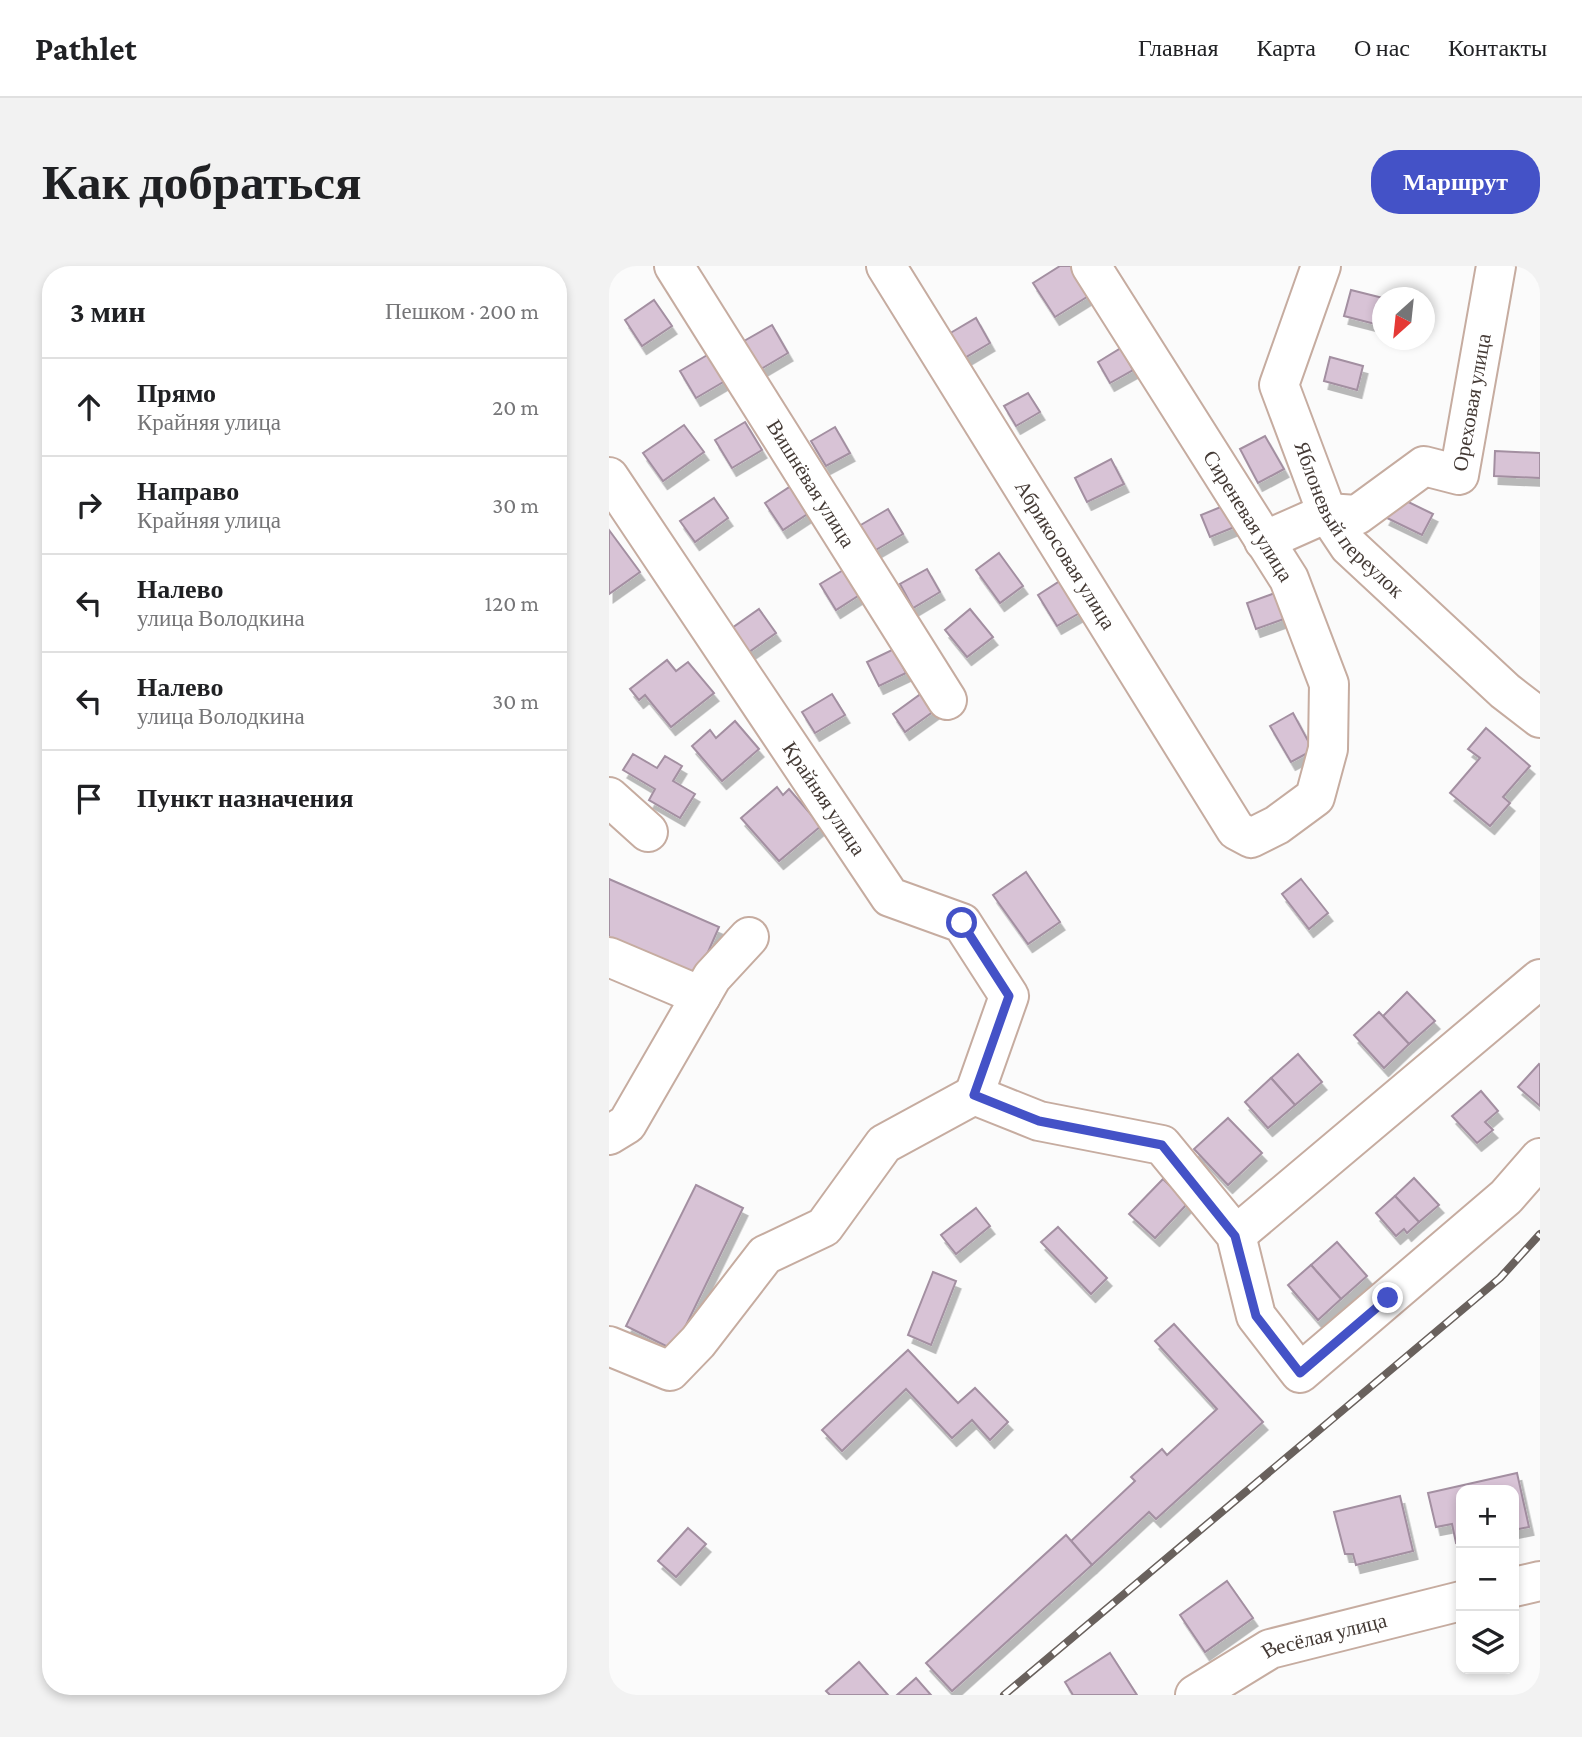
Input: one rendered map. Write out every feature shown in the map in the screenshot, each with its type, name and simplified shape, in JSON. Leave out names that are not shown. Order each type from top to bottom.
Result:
[{"type":"street","name":"Вишнёвая улица","points":[[674,266],[947,700]]},
{"type":"street","name":"Абрикосовая улица","points":[[886,266],[1236,830],[1251,838]]},
{"type":"street","name":"Сиреневая улица","points":[[1091,266],[1289,579],[1329,684],[1328,749],[1315,797],[1277,825],[1251,838]]},
{"type":"street","name":"Яблоневый переулок","points":[[1321,266],[1279,385],[1327,513],[1349,546],[1505,691],[1540,718]]},
{"type":"street","name":"Ореховая улица","points":[[1327,513],[1357,515],[1424,466],[1459,475],[1496,266]]},
{"type":"street","name":"Крайняя улица","points":[[609,477],[890,897],[962,923],[1009,996],[974,1095]]},
{"type":"street","points":[[1264,541],[1327,513]]},
{"type":"street","points":[[609,797],[648,832]]},
{"type":"street","points":[[609,1136],[627,1124],[712,977],[750,937]]},
{"type":"street","points":[[609,957],[701,996]]},
{"type":"street","points":[[1235,1236],[1540,979]]},
{"type":"street","points":[[609,1346],[670,1371],[698,1342],[765,1255],[824,1227],[884,1144],[974,1095],[1039,1121],[1162,1145],[1235,1236],[1256,1316],[1300,1373],[1506,1198],[1540,1158]]},
{"type":"street","points":[[1519,1586],[1540,1581]]},
{"type":"street","name":"Весёлая улица","points":[[1195,1695],[1270,1650],[1456,1602]]},
{"type":"building","points":[[1060,266],[1072,266],[1090,295],[1055,317],[1033,283]]},
{"type":"building","points":[[1351,290],[1372,295],[1372,323],[1344,316]]},
{"type":"building","points":[[654,300],[672,326],[642,346],[625,320]]},
{"type":"building","points":[[976,318],[990,343],[961,360],[947,335]]},
{"type":"building","points":[[772,325],[788,353],[761,369],[744,341]]},
{"type":"building","points":[[1121,348],[1133,370],[1110,383],[1098,362]]},
{"type":"building","points":[[709,354],[725,381],[696,398],[680,371]]},
{"type":"building","points":[[1330,357],[1363,366],[1357,390],[1324,381]]},
{"type":"building","points":[[1028,393],[1040,412],[1016,426],[1004,406]]},
{"type":"building","points":[[745,422],[762,450],[732,468],[715,440]]},
{"type":"building","points":[[684,425],[704,452],[663,481],[643,453]]},
{"type":"building","points":[[835,427],[850,453],[826,466],[811,441]]},
{"type":"building","points":[[1265,436],[1284,469],[1258,483],[1240,449]]},
{"type":"building","points":[[1495,451],[1540,453],[1540,478],[1494,476]]},
{"type":"building","points":[[1111,459],[1124,484],[1087,502],[1075,478]]},
{"type":"building","points":[[794,484],[812,511],[783,530],[765,503]]},
{"type":"building","points":[[1396,496],[1433,514],[1422,535],[1385,517]]},
{"type":"building","points":[[714,498],[728,518],[695,542],[680,521]]},
{"type":"building","points":[[1228,504],[1237,526],[1210,537],[1201,515]]},
{"type":"building","points":[[888,509],[903,534],[874,551],[859,526]]},
{"type":"building","points":[[609,530],[640,572],[609,594]]},
{"type":"building","points":[[999,553],[1023,586],[1000,603],[976,570]]},
{"type":"building","points":[[845,569],[861,594],[836,610],[820,584]]},
{"type":"building","points":[[927,569],[940,592],[913,608],[900,584]]},
{"type":"building","points":[[1063,579],[1083,611],[1057,626],[1038,595]]},
{"type":"building","points":[[1275,593],[1284,619],[1256,629],[1247,603]]},
{"type":"building","points":[[759,609],[776,633],[749,652],[732,628]]},
{"type":"building","points":[[970,609],[993,637],[967,657],[945,630]]},
{"type":"building","points":[[894,649],[906,673],[879,686],[867,662]]},
{"type":"building","points":[[667,660],[676,671],[688,662],[714,693],[671,727],[645,695],[639,700],[630,689]]},
{"type":"building","points":[[922,693],[934,711],[905,732],[893,714]]},
{"type":"building","points":[[832,694],[845,715],[815,733],[802,712]]},
{"type":"building","points":[[1293,713],[1313,750],[1291,762],[1270,726]]},
{"type":"building","points":[[735,721],[759,749],[722,781],[692,746],[710,730],[716,738]]},
{"type":"building","points":[[1486,728],[1530,766],[1503,797],[1510,803],[1490,826],[1450,793],[1480,758],[1468,749]]},
{"type":"building","points":[[633,754],[657,768],[665,756],[682,766],[673,781],[695,794],[680,818],[649,800],[655,789],[623,770]]},
{"type":"building","points":[[777,787],[783,795],[789,789],[821,826],[779,861],[741,818]]},
{"type":"building","points":[[1026,872],[1060,922],[1028,944],[993,895]]},
{"type":"building","points":[[609,879],[719,927],[697,977],[609,938]]},
{"type":"building","points":[[1301,879],[1328,913],[1309,929],[1282,894]]},
{"type":"building","points":[[1407,992],[1435,1021],[1409,1044],[1383,1016]]},
{"type":"building","points":[[1379,1012],[1409,1044],[1384,1068],[1354,1035]]},
{"type":"building","points":[[1298,1054],[1322,1082],[1295,1105],[1271,1078]]},
{"type":"building","points":[[1540,1065],[1540,1106],[1518,1087]]},
{"type":"building","points":[[1271,1078],[1295,1105],[1268,1128],[1245,1102]]},
{"type":"building","points":[[1481,1091],[1498,1111],[1485,1122],[1493,1130],[1477,1143],[1452,1116]]},
{"type":"building","points":[[1228,1118],[1262,1153],[1228,1185],[1194,1149]]},
{"type":"building","points":[[1414,1178],[1439,1205],[1419,1222],[1395,1196]]},
{"type":"building","points":[[1163,1179],[1188,1203],[1155,1238],[1129,1214]]},
{"type":"building","points":[[696,1185],[743,1208],[674,1350],[626,1326]]},
{"type":"building","points":[[1395,1196],[1419,1222],[1407,1233],[1404,1229],[1396,1236],[1376,1213]]},
{"type":"building","points":[[976,1208],[990,1226],[956,1254],[941,1235]]},
{"type":"building","points":[[1058,1227],[1107,1278],[1091,1294],[1041,1242]]},
{"type":"building","points":[[1337,1242],[1367,1276],[1341,1299],[1311,1265]]},
{"type":"building","points":[[1311,1265],[1341,1299],[1318,1320],[1288,1285]]},
{"type":"building","points":[[933,1272],[956,1281],[931,1345],[908,1335]]},
{"type":"building","points":[[1174,1324],[1263,1422],[1156,1519],[1149,1512],[1092,1565],[1071,1541],[1135,1481],[1131,1477],[1162,1449],[1167,1455],[1217,1409],[1155,1341]]},
{"type":"building","points":[[908,1350],[958,1403],[975,1388],[1008,1422],[990,1440],[972,1420],[952,1438],[906,1389],[842,1451],[822,1430]]},
{"type":"building","points":[[1517,1473],[1529,1527],[1519,1529],[1519,1485],[1464,1485]]},
{"type":"building","points":[[1456,1487],[1456,1543],[1452,1524],[1436,1527],[1428,1493]]},
{"type":"building","points":[[1400,1496],[1413,1551],[1356,1565],[1353,1554],[1345,1554],[1334,1512]]},
{"type":"building","points":[[688,1528],[706,1544],[676,1577],[658,1561]]},
{"type":"building","points":[[1066,1535],[1092,1565],[952,1691],[926,1663]]},
{"type":"building","points":[[1227,1581],[1253,1618],[1205,1652],[1180,1615]]},
{"type":"building","points":[[1110,1653],[1137,1695],[1073,1695],[1065,1682]]},
{"type":"building","points":[[859,1662],[888,1695],[830,1695],[826,1691]]},
{"type":"building","points":[[916,1678],[931,1695],[897,1695]]},
{"type":"railway","points":[[1004,1695],[1500,1278],[1540,1234]]},
{"type":"route","points":[[962,923],[1009,996],[974,1095],[1039,1121],[1162,1145],[1235,1236],[1256,1316],[1300,1373],[1388,1298]]}]
